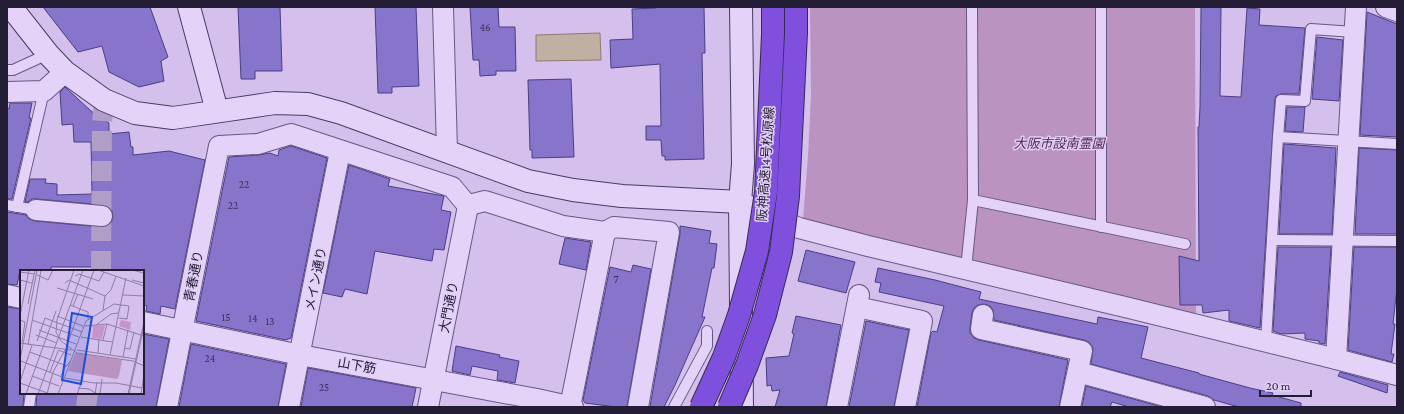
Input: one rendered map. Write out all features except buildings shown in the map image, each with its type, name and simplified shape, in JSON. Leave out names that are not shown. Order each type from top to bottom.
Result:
[{"type":"highway","name":"阪神高速14号松原線","points":[[701,407],[724,356],[739,315],[757,251],[766,192],[773,7]]},
{"type":"highway","name":"阪神高速14号松原線","points":[[729,407],[747,365],[765,315],[781,252],[788,196],[796,7]]},
{"type":"street","points":[[11,7],[48,54],[65,72],[104,100],[134,113],[173,118],[275,103],[308,104],[341,113],[528,181],[573,190],[622,196],[740,202],[799,228],[1266,341],[1397,376]]},
{"type":"street","points":[[190,7],[217,111]]},
{"type":"street","points":[[443,7],[447,151]]},
{"type":"street","points":[[727,7],[732,165],[740,202]]},
{"type":"street","points":[[741,7],[743,164],[740,202],[742,407]]},
{"type":"street","points":[[1336,359],[1356,7]]},
{"type":"street","points":[[1386,7],[1397,11]]},
{"type":"street","points":[[7,92],[44,91],[65,72]]},
{"type":"street","name":"青春通り","points":[[168,407],[219,146],[258,144],[291,134],[340,151]]},
{"type":"street","points":[[340,151],[452,187],[468,206],[485,201],[563,226],[605,232],[614,227],[669,232],[638,407]]},
{"type":"street","name":"メイン通り","points":[[289,407],[340,151]]},
{"type":"street","name":"大門通り","points":[[428,407],[468,206]]},
{"type":"street","points":[[36,210],[102,216]]},
{"type":"street","points":[[571,407],[605,232]]},
{"type":"street","points":[[7,295],[20,298]]},
{"type":"street","points":[[837,407],[858,301],[922,321],[905,407]]},
{"type":"street","points":[[983,316],[980,329],[1082,352],[1070,407]]},
{"type":"street","name":"山下筋","points":[[144,322],[300,355],[434,379],[571,407]]},
{"type":"street","points":[[1078,372],[1205,407]]},
{"type":"lane","points":[[966,269],[973,200],[972,7]]},
{"type":"lane","points":[[1100,7],[1101,227]]},
{"type":"lane","points":[[1266,341],[1281,100],[1305,101],[1311,29],[1354,32]]},
{"type":"lane","points":[[7,70],[13,70],[48,54]]},
{"type":"lane","points":[[36,210],[12,206],[44,91]]},
{"type":"lane","points":[[1278,137],[1397,144]]},
{"type":"lane","points":[[973,200],[1185,244]]},
{"type":"lane","points":[[1272,240],[1397,241]]},
{"type":"lane","points":[[674,407],[707,346],[707,331]]},
{"type":"lane","points":[[29,407],[31,394]]},
{"type":"green space","name":"大阪市設南霊園","points":[[810,7],[1195,7],[1196,316],[803,220],[811,96]]},
{"type":"shaded area","points":[[600,33],[601,60],[536,61],[536,35]]},
{"type":"tunnel","points":[[101,270],[102,124],[104,100]]},
{"type":"tunnel","points":[[86,407],[88,394]]}]
